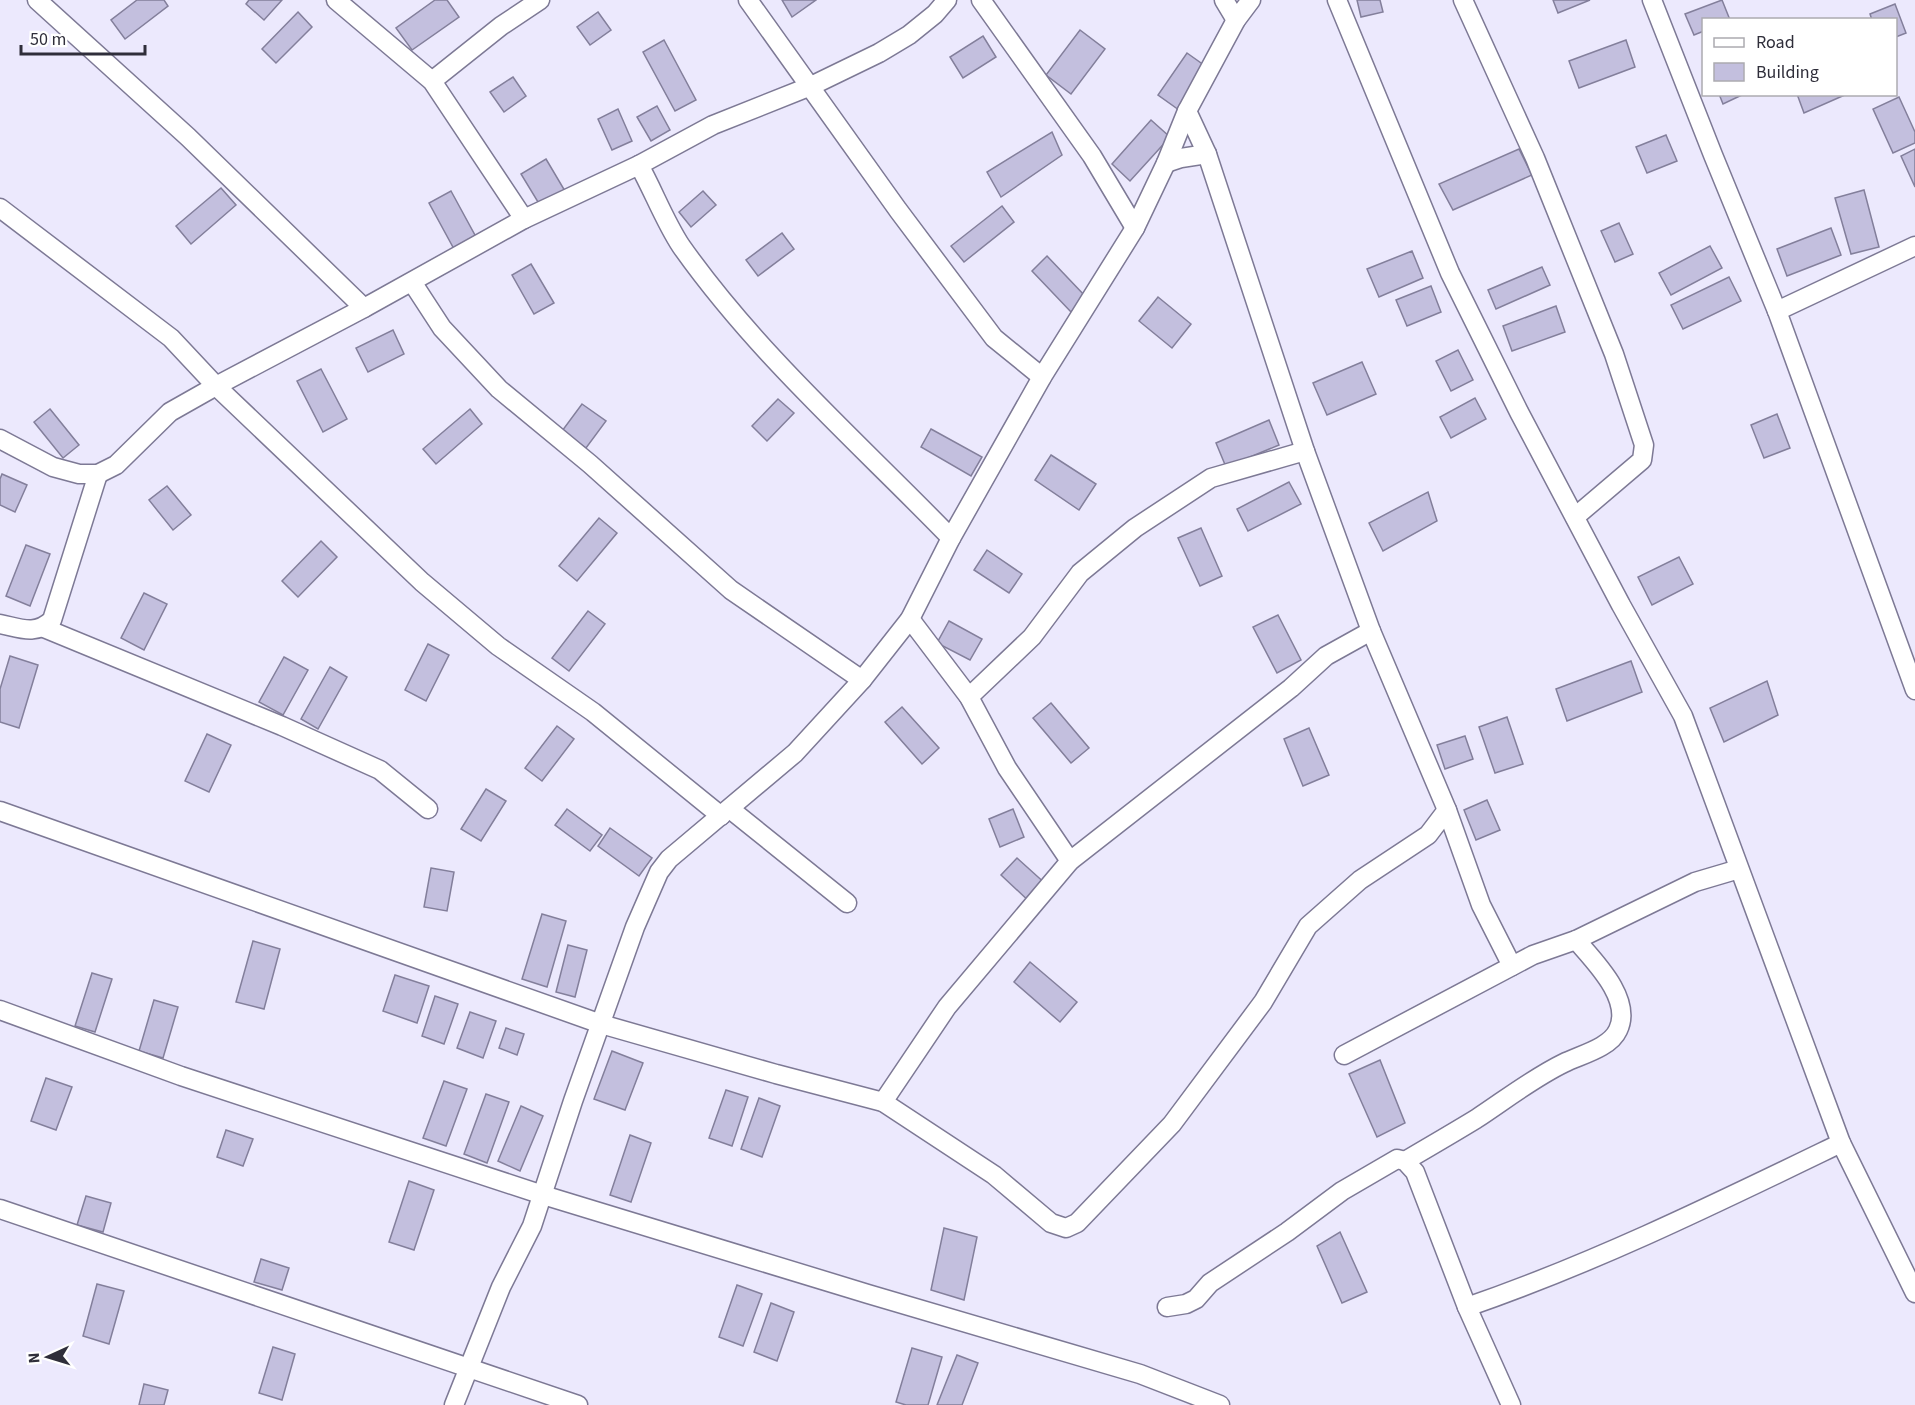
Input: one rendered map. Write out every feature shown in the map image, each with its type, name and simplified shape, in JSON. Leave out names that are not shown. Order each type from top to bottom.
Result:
[{"type":"street","points":[[37,0],[188,137],[364,308]]},
{"type":"street","points":[[336,0],[432,81],[524,219]]},
{"type":"street","points":[[432,81],[501,26],[540,0]]},
{"type":"street","points":[[748,0],[898,210],[994,338],[1042,377]]},
{"type":"street","points":[[0,439],[53,467],[79,474],[98,474],[116,465],[171,412],[524,219],[639,165],[713,125],[811,86],[879,54],[909,35],[935,14],[947,0]]},
{"type":"street","points":[[981,0],[1092,156],[1135,228]]},
{"type":"street","points":[[1224,0],[1236,20]]},
{"type":"street","points":[[454,1405],[501,1287],[532,1226],[635,927],[658,872],[669,859],[795,753],[862,680],[910,619],[951,538],[1042,377],[1135,228],[1166,163],[1186,111],[1236,20],[1251,0]]},
{"type":"street","points":[[1337,0],[1450,273],[1621,605],[1683,716],[1841,1143],[1915,1293]]},
{"type":"street","points":[[1463,0],[1539,169],[1614,354],[1644,445],[1642,460],[1575,517]]},
{"type":"street","points":[[1652,0],[1777,311],[1915,690]]},
{"type":"street","points":[[1186,111],[1207,154],[1305,451],[1371,631],[1447,810],[1481,905],[1512,966]]},
{"type":"street","points":[[1166,163],[1207,154]]},
{"type":"street","points":[[639,165],[680,244],[737,318],[805,393],[870,455],[951,538]]},
{"type":"street","points":[[0,208],[171,338],[216,387],[422,582],[498,646],[593,712],[847,903]]},
{"type":"street","points":[[1777,311],[1915,246]]},
{"type":"street","points":[[412,282],[442,328],[499,389],[590,464],[731,590],[862,680]]},
{"type":"street","points":[[969,697],[1032,637],[1080,573],[1135,528],[1211,478],[1305,451]]},
{"type":"street","points":[[0,624],[32,631],[44,628],[51,620],[98,474]]},
{"type":"street","points":[[910,619],[969,697],[1007,768],[1070,861]]},
{"type":"street","points":[[44,628],[282,726],[380,770],[428,809]]},
{"type":"street","points":[[883,1102],[947,1008],[1070,861],[1291,688],[1326,656],[1371,631]]},
{"type":"street","points":[[0,811],[601,1024],[883,1102],[994,1175],[1051,1222],[1066,1228],[1077,1223],[1172,1124],[1263,1002],[1308,926],[1360,880],[1428,834],[1447,810]]},
{"type":"street","points":[[1428,834],[1455,836]]},
{"type":"street","points":[[1344,1055],[1533,955],[1576,940],[1695,882],[1739,869]]},
{"type":"street","points":[[1405,1161],[1517,1090],[1562,1064],[1608,1042],[1618,1031],[1621,1016],[1618,996],[1604,972],[1576,940]]},
{"type":"street","points":[[0,1010],[181,1076],[543,1195],[1140,1374],[1220,1405]]},
{"type":"street","points":[[1467,1307],[1525,1287],[1708,1207],[1841,1143]]},
{"type":"street","points":[[1167,1306],[1192,1302],[1210,1282],[1287,1232],[1342,1191],[1396,1159],[1405,1161],[1415,1172],[1467,1307],[1511,1405]]},
{"type":"street","points":[[0,1209],[578,1405]]},
{"type":"building","points":[[137,0],[164,0],[168,6],[125,39],[111,20]]},
{"type":"building","points":[[249,0],[282,0],[264,20],[246,4]]},
{"type":"building","points":[[435,0],[447,0],[459,17],[412,50],[396,28]]},
{"type":"building","points":[[782,0],[816,0],[792,17]]},
{"type":"building","points":[[1357,0],[1380,0],[1383,12],[1361,17]]},
{"type":"building","points":[[1553,0],[1590,0],[1558,13]]},
{"type":"building","points":[[1722,0],[1729,18],[1702,18],[1702,32],[1694,35],[1685,14]]},
{"type":"building","points":[[1895,4],[1906,33],[1897,37],[1897,18],[1871,18],[1870,14]]},
{"type":"building","points":[[298,12],[312,27],[276,63],[262,49]]},
{"type":"building","points":[[598,12],[611,30],[590,45],[577,27]]},
{"type":"building","points":[[1080,30],[1105,49],[1071,94],[1046,75]]},
{"type":"building","points":[[983,36],[996,57],[963,78],[950,57]]},
{"type":"building","points":[[664,40],[696,100],[675,111],[643,52]]},
{"type":"building","points":[[1626,40],[1635,67],[1579,88],[1569,61]]},
{"type":"building","points":[[1187,53],[1208,68],[1179,110],[1158,95]]},
{"type":"building","points":[[513,77],[526,96],[504,112],[490,92]]},
{"type":"building","points":[[1720,96],[1740,96],[1723,104]]},
{"type":"building","points":[[1798,96],[1842,96],[1804,113]]},
{"type":"building","points":[[1899,97],[1915,132],[1915,143],[1893,153],[1873,109]]},
{"type":"building","points":[[657,106],[670,130],[651,141],[637,117]]},
{"type":"building","points":[[618,109],[632,141],[612,150],[598,119]]},
{"type":"building","points":[[1151,120],[1170,137],[1130,181],[1112,164]]},
{"type":"building","points":[[1052,132],[1062,155],[1001,197],[987,172]]},
{"type":"building","points":[[1666,135],[1677,161],[1647,173],[1636,147]]},
{"type":"building","points":[[1519,149],[1532,175],[1453,210],[1439,184]]},
{"type":"building","points":[[1915,149],[1915,187],[1901,156]]},
{"type":"building","points":[[546,159],[565,191],[541,207],[521,174]]},
{"type":"building","points":[[221,188],[236,205],[191,244],[176,226]]},
{"type":"building","points":[[1864,190],[1879,247],[1851,254],[1835,198]]},
{"type":"building","points":[[451,191],[476,237],[454,249],[429,203]]},
{"type":"building","points":[[703,191],[716,205],[691,227],[679,212]]},
{"type":"building","points":[[1002,206],[1014,222],[964,262],[951,246]]},
{"type":"building","points":[[1619,223],[1633,254],[1615,262],[1601,231]]},
{"type":"building","points":[[1831,228],[1841,255],[1787,276],[1777,249]]},
{"type":"building","points":[[782,233],[794,249],[758,276],[746,260]]},
{"type":"building","points":[[1710,246],[1722,268],[1671,295],[1659,273]]},
{"type":"building","points":[[1412,251],[1423,278],[1379,297],[1367,269]]},
{"type":"building","points":[[1047,256],[1086,297],[1071,312],[1032,271]]},
{"type":"building","points":[[531,264],[554,303],[534,314],[512,275]]},
{"type":"building","points":[[1542,267],[1550,285],[1496,309],[1488,290]]},
{"type":"building","points":[[1729,277],[1741,301],[1683,329],[1671,305]]},
{"type":"building","points":[[1431,286],[1441,312],[1407,326],[1396,300]]},
{"type":"building","points":[[1158,297],[1191,324],[1172,348],[1139,321]]},
{"type":"building","points":[[1556,306],[1565,332],[1512,351],[1503,326]]},
{"type":"building","points":[[393,330],[404,354],[368,372],[356,348]]},
{"type":"building","points":[[1458,350],[1473,380],[1451,391],[1436,361]]},
{"type":"building","points":[[1362,362],[1376,394],[1327,415],[1313,383]]},
{"type":"building","points":[[321,369],[347,419],[323,432],[297,381]]},
{"type":"building","points":[[1475,398],[1486,419],[1451,438],[1440,417]]},
{"type":"building","points":[[778,399],[794,413],[767,441],[752,426]]},
{"type":"building","points":[[582,404],[606,421],[586,448],[562,431]]},
{"type":"building","points":[[50,409],[79,445],[63,458],[34,422]]},
{"type":"building","points":[[470,409],[482,424],[436,464],[423,449]]},
{"type":"building","points":[[1777,414],[1790,448],[1764,458],[1751,425]]},
{"type":"building","points":[[1269,420],[1279,445],[1226,467],[1216,443]]},
{"type":"building","points":[[931,429],[982,457],[971,476],[921,447]]},
{"type":"building","points":[[1051,455],[1096,484],[1079,510],[1035,480]]},
{"type":"building","points":[[2,474],[27,485],[15,512],[0,505]]},
{"type":"building","points":[[1289,482],[1301,504],[1248,531],[1237,509]]},
{"type":"building","points":[[167,486],[191,515],[173,530],[149,500]]},
{"type":"building","points":[[1428,492],[1437,521],[1383,551],[1369,523]]},
{"type":"building","points":[[599,518],[617,533],[577,581],[559,566]]},
{"type":"building","points":[[1201,528],[1222,576],[1200,586],[1178,538]]},
{"type":"building","points":[[321,541],[337,557],[298,597],[282,581]]},
{"type":"building","points":[[26,545],[50,554],[30,606],[6,596]]},
{"type":"building","points":[[987,550],[1022,574],[1009,593],[974,570]]},
{"type":"building","points":[[1679,557],[1693,584],[1652,605],[1638,577]]},
{"type":"building","points":[[144,593],[167,604],[144,650],[121,638]]},
{"type":"building","points":[[588,611],[605,624],[569,671],[552,658]]},
{"type":"building","points":[[1278,615],[1301,660],[1277,673],[1253,627]]},
{"type":"building","points":[[949,621],[982,639],[970,660],[937,643]]},
{"type":"building","points":[[428,644],[449,655],[426,701],[405,690]]},
{"type":"building","points":[[10,656],[38,665],[19,728],[0,722],[0,689]]},
{"type":"building","points":[[284,657],[308,670],[283,715],[259,702]]},
{"type":"building","points":[[1631,661],[1642,692],[1567,721],[1556,689]]},
{"type":"building","points":[[330,667],[347,677],[318,729],[301,719]]},
{"type":"building","points":[[1767,681],[1778,715],[1724,742],[1710,708]]},
{"type":"building","points":[[1051,703],[1089,748],[1071,763],[1033,718]]},
{"type":"building","points":[[902,707],[939,748],[922,764],[885,722]]},
{"type":"building","points":[[1507,717],[1523,764],[1495,773],[1479,727]]},
{"type":"building","points":[[557,726],[574,739],[542,781],[525,768]]},
{"type":"building","points":[[1309,728],[1329,775],[1303,786],[1284,739]]},
{"type":"building","points":[[207,734],[231,745],[209,792],[185,781]]},
{"type":"building","points":[[1465,736],[1473,759],[1445,769],[1437,745]]},
{"type":"building","points":[[486,789],[506,801],[481,841],[461,829]]},
{"type":"building","points":[[1487,800],[1500,830],[1476,840],[1464,810]]},
{"type":"building","points":[[567,809],[602,835],[590,851],[555,825]]},
{"type":"building","points":[[1013,809],[1024,837],[1000,847],[989,819]]},
{"type":"building","points":[[610,828],[652,858],[639,876],[598,846]]},
{"type":"building","points":[[1017,858],[1048,886],[1032,904],[1001,875]]},
{"type":"building","points":[[431,868],[454,872],[447,911],[424,907]]},
{"type":"building","points":[[542,914],[566,921],[547,987],[522,979]]},
{"type":"building","points":[[253,941],[280,949],[264,1009],[236,1002]]},
{"type":"building","points":[[568,945],[587,950],[575,997],[556,992]]},
{"type":"building","points":[[1030,962],[1077,1002],[1060,1022],[1014,982]]},
{"type":"building","points":[[92,973],[112,979],[95,1032],[75,1026]]},
{"type":"building","points":[[395,975],[429,986],[417,1023],[383,1011]]},
{"type":"building","points":[[435,996],[458,1004],[444,1044],[422,1036]]},
{"type":"building","points":[[154,1000],[178,1007],[163,1058],[139,1051]]},
{"type":"building","points":[[470,1012],[496,1021],[483,1058],[457,1048]]},
{"type":"building","points":[[506,1028],[524,1034],[517,1055],[499,1048]]},
{"type":"building","points":[[612,1051],[643,1063],[625,1110],[594,1099]]},
{"type":"building","points":[[1380,1060],[1405,1123],[1377,1137],[1349,1074]]},
{"type":"building","points":[[46,1078],[72,1087],[56,1130],[31,1121]]},
{"type":"building","points":[[444,1081],[467,1089],[446,1146],[423,1138]]},
{"type":"building","points":[[726,1090],[748,1097],[732,1146],[709,1138]]},
{"type":"building","points":[[486,1094],[509,1102],[487,1163],[464,1154]]},
{"type":"building","points":[[759,1098],[780,1106],[762,1157],[741,1149]]},
{"type":"building","points":[[521,1106],[543,1116],[520,1171],[498,1161]]},
{"type":"building","points":[[226,1130],[253,1139],[243,1166],[217,1157]]},
{"type":"building","points":[[630,1135],[651,1143],[631,1202],[610,1195]]},
{"type":"building","points":[[409,1181],[434,1190],[414,1250],[389,1242]]},
{"type":"building","points":[[86,1196],[111,1203],[103,1232],[77,1225]]},
{"type":"building","points":[[944,1228],[977,1237],[964,1300],[931,1290]]},
{"type":"building","points":[[1340,1232],[1367,1292],[1342,1303],[1317,1246]]},
{"type":"building","points":[[261,1259],[289,1268],[282,1290],[254,1282]]},
{"type":"building","points":[[97,1284],[124,1291],[109,1344],[83,1336]]},
{"type":"building","points":[[737,1285],[762,1294],[743,1346],[719,1337]]},
{"type":"building","points":[[771,1303],[794,1312],[777,1361],[754,1352]]},
{"type":"building","points":[[273,1347],[295,1354],[282,1400],[259,1393]]},
{"type":"building","points":[[912,1348],[942,1357],[928,1405],[906,1405],[896,1402]]},
{"type":"building","points":[[957,1355],[978,1363],[962,1405],[937,1405]]},
{"type":"building","points":[[144,1384],[168,1390],[164,1405],[139,1405]]}]
